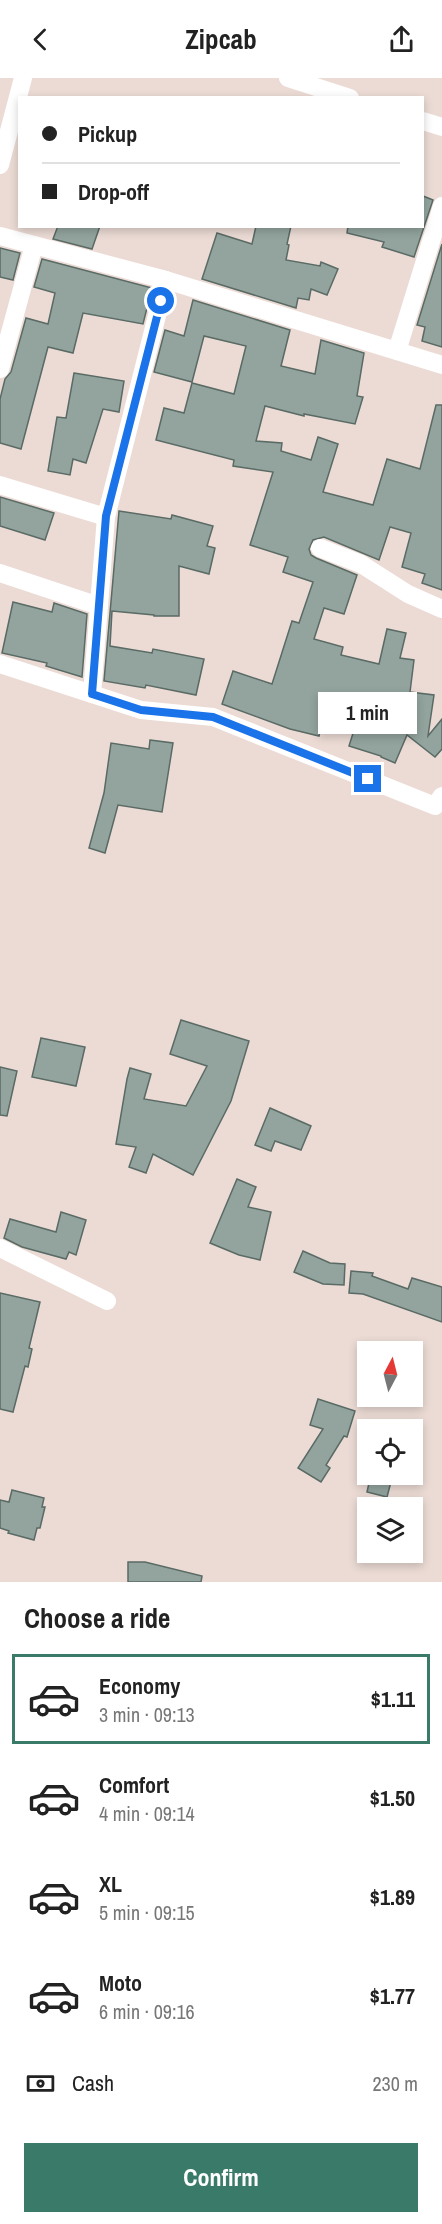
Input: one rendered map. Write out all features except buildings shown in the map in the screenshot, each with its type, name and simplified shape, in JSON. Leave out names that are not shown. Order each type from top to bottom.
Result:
[{"type":"street","points":[[18,96],[23,78]]},
{"type":"street","points":[[288,78],[344,96]]},
{"type":"street","points":[[0,165],[18,97]]},
{"type":"street","points":[[424,121],[442,127]]},
{"type":"street","points":[[397,351],[442,206]]},
{"type":"street","points":[[0,236],[166,280],[442,365]]},
{"type":"street","points":[[0,369],[34,245]]},
{"type":"street","points":[[92,694],[106,516],[166,280]]},
{"type":"street","points":[[0,485],[106,516]]},
{"type":"street","points":[[320,548],[361,564],[408,594],[442,609]]},
{"type":"street","points":[[0,573],[99,606]]},
{"type":"street","points":[[0,664],[141,710],[213,717],[435,806],[442,796]]},
{"type":"street","points":[[0,1248],[107,1301]]},
{"type":"route","points":[[161,301],[106,516],[92,694],[141,710],[213,717],[368,779]]}]
